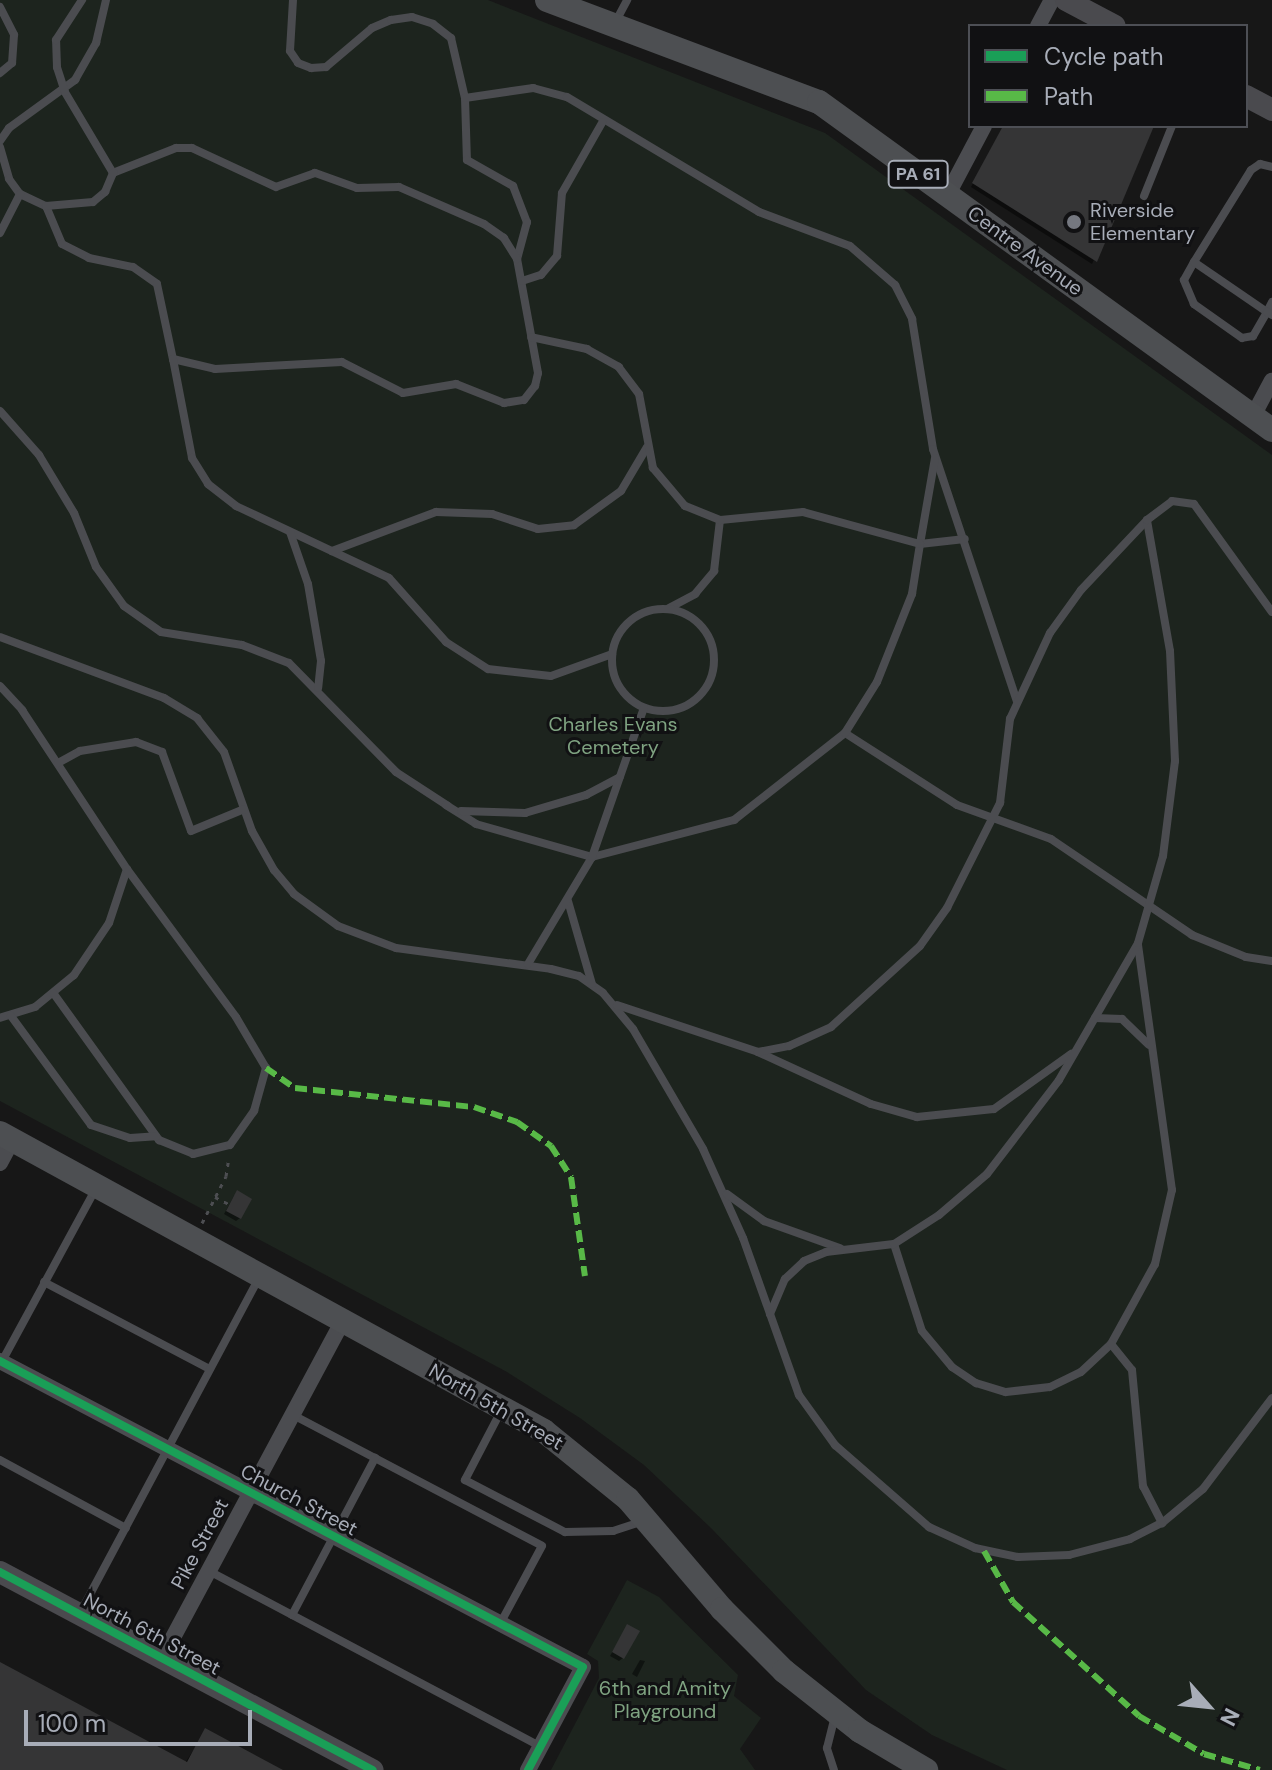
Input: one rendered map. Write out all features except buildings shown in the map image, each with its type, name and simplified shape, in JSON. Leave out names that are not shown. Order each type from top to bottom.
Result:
[{"type":"main road","name":"Centre Avenue","points":[[547,0],[819,102],[1262,423]]},
{"type":"main road","name":"North 5th Street","points":[[6,1136],[262,1273],[342,1322],[503,1407],[575,1453],[648,1519],[754,1643],[836,1713],[926,1770]]},
{"type":"street","points":[[1039,24],[1052,0]]},
{"type":"street","points":[[1066,0],[1111,24]]},
{"type":"street","points":[[1248,97],[1272,110]]},
{"type":"street","points":[[948,194],[983,128]]},
{"type":"street","points":[[1262,423],[1272,381]]},
{"type":"street","points":[[0,1163],[6,1136]]},
{"type":"street","name":"Pike Street","points":[[162,1658],[342,1322]]},
{"type":"street","name":"Church Street","points":[[1,1363],[583,1667],[541,1746]]},
{"type":"street","name":"North 6th Street","points":[[0,1572],[373,1770]]},
{"type":"street","points":[[528,1770],[541,1746]]},
{"type":"lane","points":[[82,0],[56,40],[65,92],[113,173]]},
{"type":"lane","points":[[106,0],[96,43],[65,92],[14,124],[0,144],[3,165],[20,194],[46,206],[93,202],[105,192],[113,173],[182,148],[276,187],[315,173],[357,188],[406,189],[496,232],[517,259],[531,337],[535,386],[524,400],[511,404],[456,384],[403,393],[342,362],[215,369],[173,359]]},
{"type":"lane","points":[[293,0],[290,51],[298,63],[326,67],[372,28],[412,17],[433,24],[451,38],[465,98],[467,160],[513,186],[527,222],[517,259]]},
{"type":"lane","points":[[613,25],[627,0]]},
{"type":"lane","points":[[0,7],[14,35],[12,63],[0,73]]},
{"type":"lane","points":[[465,98],[533,88],[573,100],[602,123],[697,171],[759,212],[844,243],[879,268],[895,285],[912,319],[936,458],[1017,701]]},
{"type":"lane","points":[[522,281],[541,275],[557,256],[562,193],[602,123]]},
{"type":"lane","points":[[1144,196],[1171,128]]},
{"type":"lane","points":[[1272,167],[1260,164],[1251,170],[1184,280],[1185,293],[1242,338],[1253,336],[1269,314],[1272,302]]},
{"type":"lane","points":[[0,233],[20,194]]},
{"type":"lane","points":[[46,206],[53,233],[62,244],[89,258],[133,267],[157,284],[185,433],[198,470],[226,500],[399,586],[446,642],[488,669],[551,676],[612,654]]},
{"type":"lane","points":[[1194,262],[1269,314]]},
{"type":"lane","points":[[531,337],[587,349],[619,367],[639,394],[653,468],[670,492],[685,506],[720,520],[803,512],[920,544],[965,539]]},
{"type":"lane","points":[[0,411],[39,455],[74,513],[96,567],[124,606],[171,635],[267,652],[318,688],[396,772],[476,824],[592,857],[734,820],[845,733],[877,682],[912,594],[936,458]]},
{"type":"lane","points":[[332,551],[436,512],[492,514],[538,529],[574,525],[621,491],[647,447]]},
{"type":"lane","points":[[758,1052],[802,1042],[831,1027],[901,964],[947,908],[993,820],[1017,701],[1063,613],[1147,520],[1172,501],[1194,504],[1272,612]]},
{"type":"lane","points":[[668,609],[695,594],[714,571],[720,520]]},
{"type":"lane","points":[[769,1316],[778,1290],[797,1266],[845,1249],[894,1244],[939,1215],[987,1174],[1030,1122],[1138,943],[1151,908],[1171,805],[1175,728],[1169,642],[1147,520]]},
{"type":"lane","points":[[290,532],[308,584],[321,661],[318,688]]},
{"type":"lane","points":[[668,609],[685,613],[706,631],[715,656],[713,674],[692,703],[661,712],[644,708],[620,689],[612,654],[627,623],[650,610],[668,609]]},
{"type":"lane","points":[[0,637],[190,712],[224,752],[258,844],[294,894],[349,932],[396,948],[511,966],[528,964],[592,984],[614,1004],[674,1094],[722,1189],[794,1383],[821,1427],[875,1485],[929,1527],[995,1554],[1030,1557],[1113,1545],[1162,1523],[1203,1489],[1272,1398]]},
{"type":"lane","points":[[0,686],[58,763],[127,869],[236,1017],[266,1068],[254,1111],[226,1146],[193,1154],[156,1136],[54,994]]},
{"type":"lane","points":[[528,964],[592,857],[644,708]]},
{"type":"lane","points":[[845,733],[957,805],[1051,839],[1210,945],[1270,960]]},
{"type":"lane","points":[[58,763],[80,751],[136,742],[162,752],[191,831],[244,809]]},
{"type":"lane","points":[[446,805],[473,815],[525,813],[586,795],[620,777]]},
{"type":"lane","points":[[0,1018],[11,1016],[54,994],[81,965],[109,923],[127,869]]},
{"type":"lane","points":[[568,901],[592,984]]},
{"type":"lane","points":[[894,1244],[911,1307],[928,1341],[952,1367],[976,1383],[1006,1392],[1050,1387],[1081,1372],[1111,1344],[1148,1281],[1171,1202],[1172,1169],[1138,943]]},
{"type":"lane","points":[[614,1004],[695,1035],[758,1052],[888,1111],[928,1118],[994,1109],[1075,1051]]},
{"type":"lane","points":[[11,1016],[91,1125],[130,1138],[156,1136]]},
{"type":"lane","points":[[1095,1018],[1128,1022],[1152,1049]]},
{"type":"lane","points":[[1,1363],[98,1184]]},
{"type":"lane","points":[[722,1189],[764,1221],[807,1240],[845,1249]]},
{"type":"lane","points":[[79,1614],[262,1273]]},
{"type":"lane","points":[[44,1282],[210,1369]]},
{"type":"lane","points":[[1111,1344],[1129,1362],[1135,1379],[1143,1486],[1162,1523]]},
{"type":"lane","points":[[503,1407],[465,1480],[565,1532],[613,1531],[648,1519]]},
{"type":"lane","points":[[292,1415],[542,1546],[500,1624]]},
{"type":"lane","points":[[292,1615],[375,1458]]},
{"type":"lane","points":[[0,1460],[126,1528]]},
{"type":"lane","points":[[209,1571],[541,1746]]},
{"type":"lane","points":[[834,1770],[827,1748],[836,1713]]},
{"type":"path","points":[[194,1237],[231,1164],[226,1146]]},
{"type":"path","points":[[215,1197],[229,1204]]},
{"type":"green space","name":"Charles Evans Cemetery","points":[[0,0],[488,0],[825,133],[1272,455],[1272,1770],[1007,1770],[932,1735],[866,1690],[711,1528],[644,1465],[580,1418],[507,1372],[0,1101]]},
{"type":"green space","name":"6th and Amity Playground","points":[[627,1580],[659,1597],[738,1675],[734,1696],[761,1718],[740,1749],[755,1770],[551,1770],[599,1678],[598,1661],[587,1654]]},
{"type":"marked path","points":[[266,1068],[295,1088],[474,1107],[517,1122],[551,1146],[571,1177],[585,1276]]},
{"type":"marked path","points":[[984,1551],[1013,1602],[1139,1716],[1204,1754],[1260,1770]]},
{"type":"cycle path","points":[[0,1361],[583,1667],[528,1770]]},
{"type":"cycle path","points":[[0,1572],[373,1770]]},
{"type":"place","name":"Riverside Elementary","points":[[1074,222]]}]
